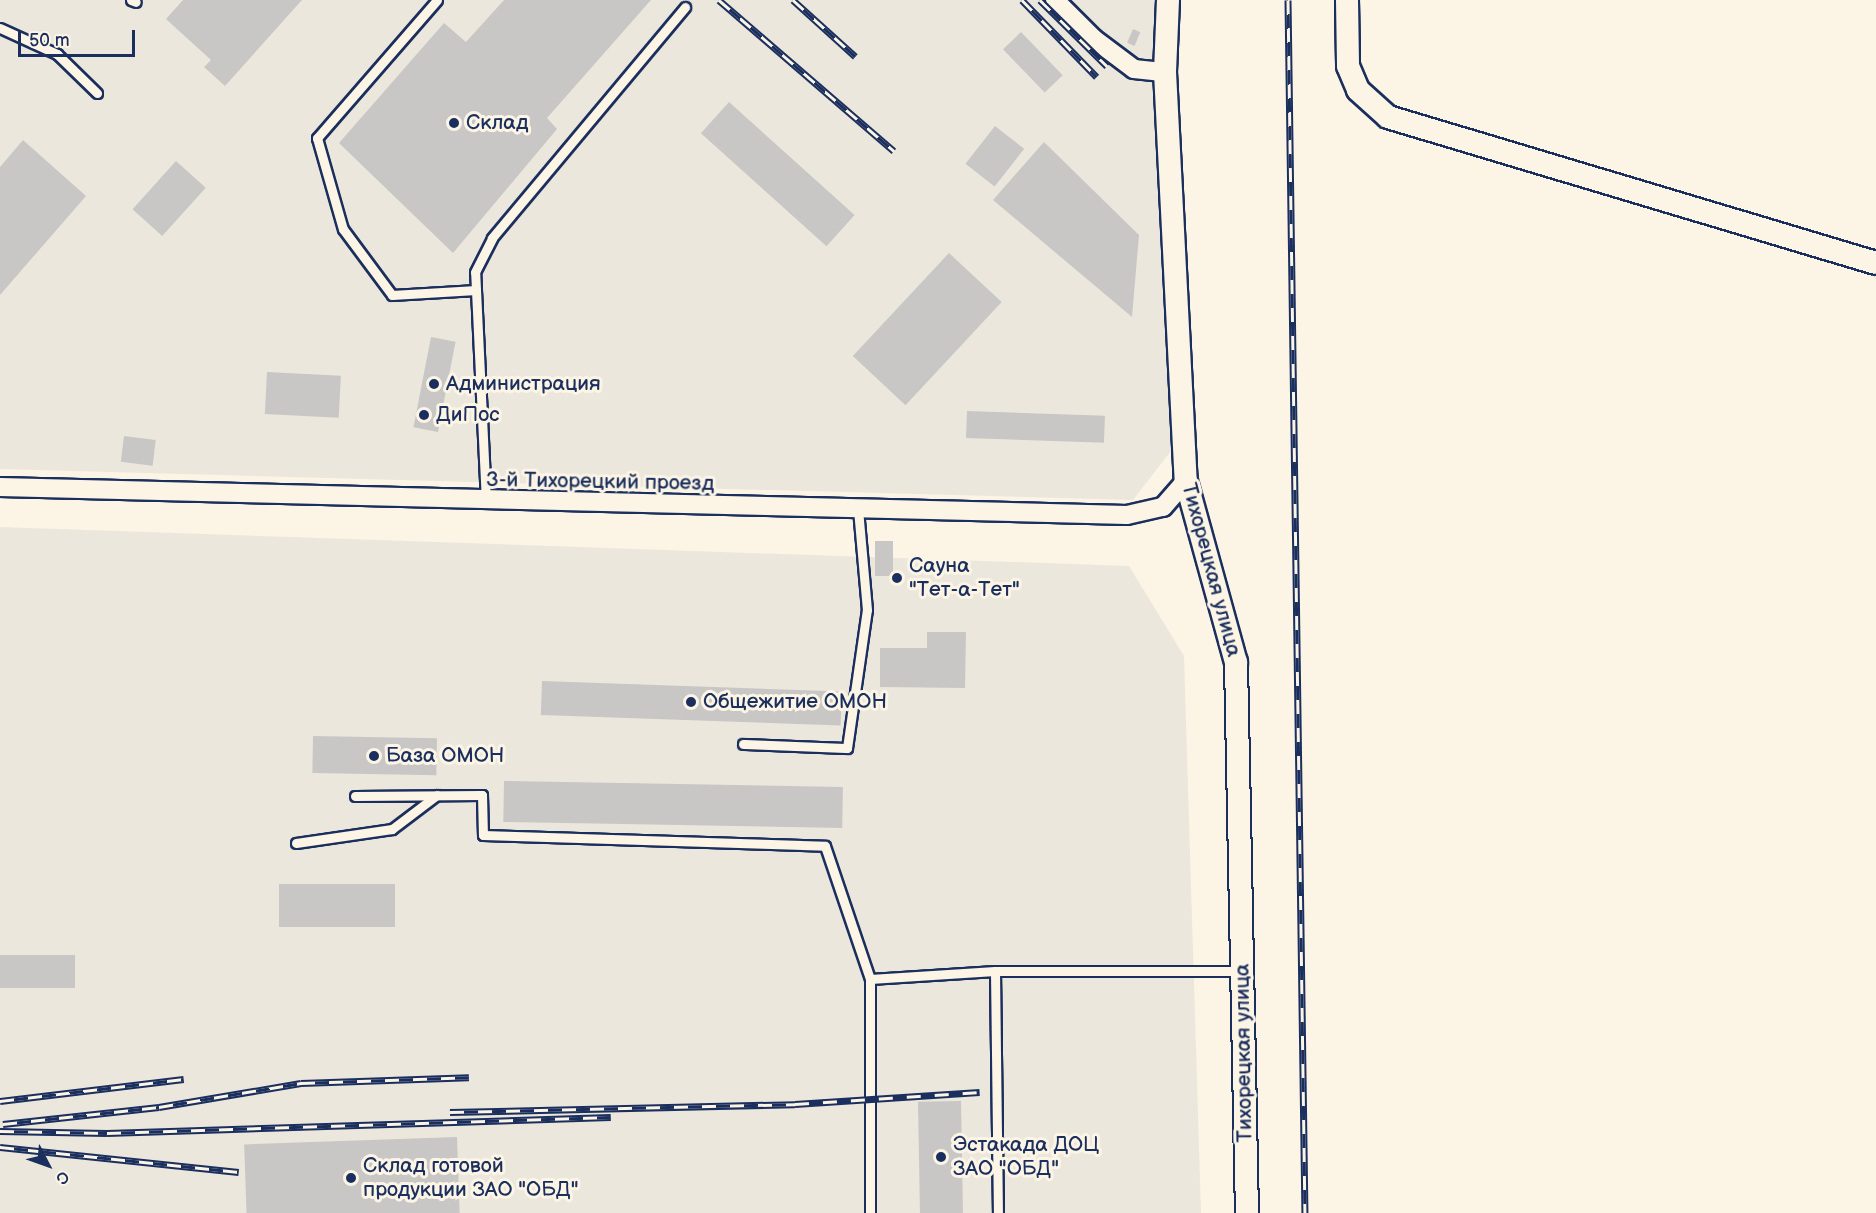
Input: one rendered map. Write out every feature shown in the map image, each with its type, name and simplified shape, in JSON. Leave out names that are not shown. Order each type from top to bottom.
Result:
[{"type":"street","points":[[1055,0],[1094,39],[1134,69],[1166,72]]},
{"type":"street","name":"Тихорецкая улица","points":[[1168,0],[1166,72],[1186,481],[1236,662],[1247,1213]]},
{"type":"street","points":[[1347,0],[1348,66],[1358,90],[1388,117],[1876,263]]},
{"type":"street","name":"3-й Тихорецкий проезд","points":[[0,487],[486,502],[1127,515],[1163,507],[1186,481]]},
{"type":"lane","points":[[437,0],[317,138],[343,229],[392,295],[476,291]]},
{"type":"lane","points":[[486,502],[475,272],[492,238],[685,7]]},
{"type":"lane","points":[[0,28],[57,54],[98,93]]},
{"type":"lane","points":[[743,744],[847,748],[867,610],[858,510]]},
{"type":"lane","points":[[296,843],[392,829],[437,795]]},
{"type":"lane","points":[[355,796],[482,795],[483,835],[825,846],[870,979],[870,1213]]},
{"type":"lane","points":[[870,979],[995,971],[1242,970]]},
{"type":"lane","points":[[995,971],[998,1213]]},
{"type":"shaded area","points":[[0,0],[1164,0],[1171,451],[1133,500],[0,469]]},
{"type":"shaded area","points":[[0,527],[1129,566],[1184,656],[1201,1213],[0,1213]]},
{"type":"building","points":[[183,0],[302,0],[225,86],[204,67],[211,60],[166,19]]},
{"type":"building","name":"Склад","points":[[504,0],[651,0],[547,118],[557,129],[453,253],[339,143],[444,23],[466,42]]},
{"type":"building","points":[[1133,29],[1140,32],[1135,46],[1127,43]]},
{"type":"building","points":[[1021,32],[1063,75],[1045,93],[1003,49]]},
{"type":"building","points":[[729,102],[855,215],[826,246],[701,133]]},
{"type":"building","points":[[995,126],[1024,149],[995,187],[965,164]]},
{"type":"building","points":[[23,140],[86,196],[0,295],[0,167]]},
{"type":"building","points":[[1044,142],[1139,235],[1132,317],[993,200]]},
{"type":"building","points":[[176,161],[206,188],[162,236],[133,209]]},
{"type":"building","points":[[949,253],[1002,302],[905,405],[853,356]]},
{"type":"building","name":"Администрация","points":[[431,337],[456,342],[438,432],[413,427]]},
{"type":"building","points":[[267,372],[341,376],[339,418],[265,414]]},
{"type":"building","points":[[967,411],[1105,416],[1104,443],[966,438]]},
{"type":"building","points":[[124,436],[156,440],[153,466],[121,462]]},
{"type":"building","points":[[875,541],[893,541],[893,576],[875,576]]},
{"type":"building","points":[[927,632],[966,632],[965,688],[880,687],[880,648],[927,648]]},
{"type":"building","name":"Общежитие ОМОН","points":[[542,681],[842,691],[841,725],[541,715]]},
{"type":"building","name":"База ОМОН","points":[[313,736],[437,738],[436,775],[312,773]]},
{"type":"building","points":[[504,781],[843,787],[842,828],[503,822]]},
{"type":"building","points":[[279,884],[395,884],[395,927],[279,927]]},
{"type":"building","points":[[0,955],[75,955],[75,988],[0,988]]},
{"type":"building","name":"Эстакада ДОЦ ЗАО \"ОБД\"","points":[[961,1101],[963,1213],[920,1213],[918,1102]]},
{"type":"building","name":"Склад готовой продукции ЗАО \"ОБД\"","points":[[457,1137],[460,1213],[247,1213],[244,1144]]},
{"type":"railway","points":[[719,0],[894,151]]},
{"type":"railway","points":[[793,0],[855,56]]},
{"type":"railway","points":[[1022,0],[1097,77]]},
{"type":"railway","points":[[1040,0],[1107,66]]},
{"type":"railway","points":[[1288,0],[1305,1213]]},
{"type":"railway","points":[[3,1124],[159,1107],[301,1083],[469,1077]]},
{"type":"railway","points":[[0,1101],[184,1079]]},
{"type":"railway","points":[[450,1112],[795,1104],[980,1092]]},
{"type":"railway","points":[[0,1131],[107,1133],[611,1117]]},
{"type":"railway","points":[[0,1147],[239,1172]]},
{"type":"place","name":"Склад","points":[[454,123]]},
{"type":"place","name":"Администрация","points":[[434,384]]},
{"type":"place","name":"ДиПос","points":[[424,415]]},
{"type":"place","name":"Сауна \"Тет-а-Тет\"","points":[[897,578]]},
{"type":"place","name":"Общежитие ОМОН","points":[[691,702]]},
{"type":"place","name":"База ОМОН","points":[[374,756]]},
{"type":"place","name":"Эстакада ДОЦ ЗАО \"ОБД\"","points":[[941,1157]]},
{"type":"place","name":"Склад готовой продукции ЗАО \"ОБД\"","points":[[351,1178]]}]
